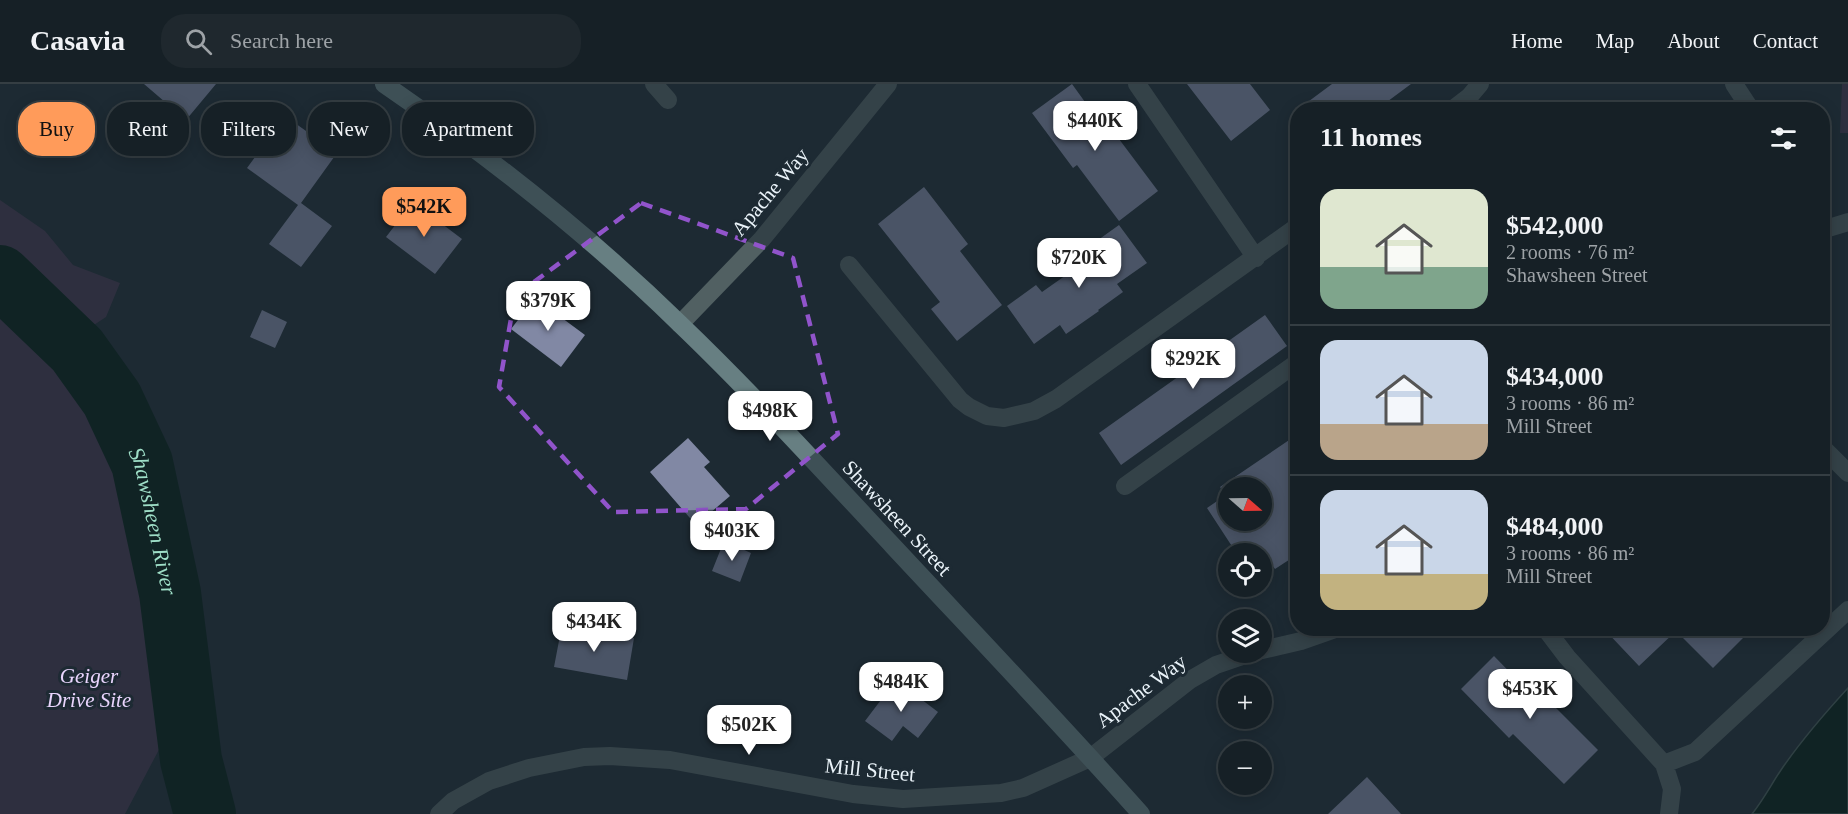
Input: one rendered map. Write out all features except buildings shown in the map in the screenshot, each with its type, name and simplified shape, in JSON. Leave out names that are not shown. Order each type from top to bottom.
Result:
[{"type":"main road","name":"Shawsheen Street","points":[[384,84],[517,180],[614,263],[680,324],[758,402],[1141,814]]},
{"type":"street","points":[[654,84],[668,100]]},
{"type":"street","name":"Apache Way","points":[[680,324],[762,239],[888,84]]},
{"type":"street","points":[[1137,84],[1256,258]]},
{"type":"street","points":[[1463,102],[1480,84]]},
{"type":"street","points":[[1734,84],[1746,102]]},
{"type":"street","points":[[1830,228],[1848,222]]},
{"type":"street","points":[[849,265],[960,400],[987,416],[1004,418],[1034,411],[1056,399],[1290,232]]},
{"type":"street","points":[[1125,486],[1290,368]]},
{"type":"street","points":[[1830,455],[1848,473]]},
{"type":"street","points":[[1830,627],[1848,610]]},
{"type":"street","points":[[1272,648],[1315,636]]},
{"type":"street","points":[[1551,636],[1567,657],[1664,764],[1672,789],[1669,814]]},
{"type":"street","points":[[1664,764],[1695,752],[1820,636]]},
{"type":"street","name":"Apache Way","points":[[1090,758],[1190,680],[1222,663]]},
{"type":"street","name":"Mill Street","points":[[439,814],[453,801],[489,781],[529,768],[584,757],[610,756],[670,760],[853,794],[903,799],[1000,793],[1023,788],[1090,758]]},
{"type":"highlighted area","points":[[641,203],[793,258],[838,434],[746,509],[613,512],[499,387],[515,296]]},
{"type":"green space","points":[[1842,84],[1848,84],[1848,133],[1840,133]]},
{"type":"green space","name":"Geiger Drive Site","points":[[0,200],[45,231],[73,265],[120,283],[106,317],[65,344],[97,390],[128,448],[153,515],[183,704],[125,814],[0,814]]},
{"type":"shaded area","points":[[1848,688],[1848,814],[1752,814],[1798,747]]},
{"type":"waterway","name":"Shawsheen River","points":[[0,276],[77,350],[112,399],[142,463],[170,593],[191,760],[205,814]]}]
